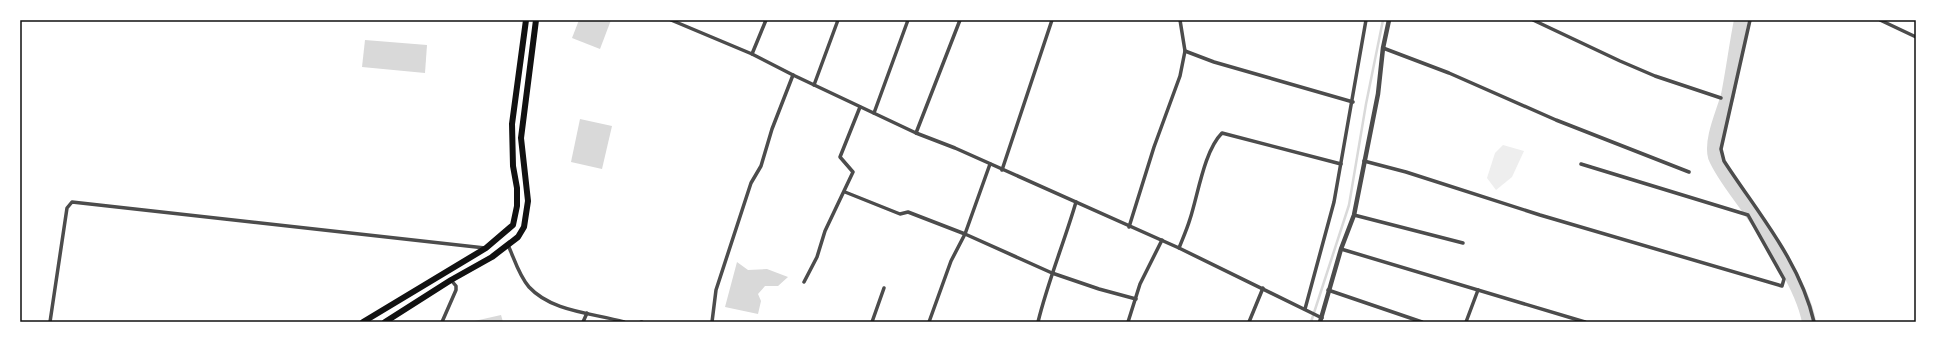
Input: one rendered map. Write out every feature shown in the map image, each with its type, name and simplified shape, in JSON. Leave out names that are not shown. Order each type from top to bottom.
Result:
[{"type":"main road","points":[[363,322],[486,248],[513,225],[517,206],[517,188],[513,166],[512,124],[526,20]]},
{"type":"main road","points":[[385,322],[451,280],[492,257],[518,237],[524,227],[528,214],[527,185],[522,157],[521,138],[536,20]]},
{"type":"street","points":[[671,20],[678,21],[752,54],[916,133],[955,148],[1129,227],[1162,240],[1305,309],[1321,320],[1328,290],[1354,215],[1378,94],[1389,20]]},
{"type":"street","points":[[752,54],[766,20]]},
{"type":"street","points":[[814,85],[838,20]]},
{"type":"street","points":[[874,113],[908,20]]},
{"type":"street","points":[[916,133],[960,20]]},
{"type":"street","points":[[1002,170],[1052,20]]},
{"type":"street","points":[[1129,227],[1154,146],[1180,76],[1185,51],[1180,20]]},
{"type":"street","points":[[1305,309],[1334,202],[1353,102],[1366,20]]},
{"type":"street","points":[[1533,20],[1655,76],[1721,98]]},
{"type":"street","points":[[1750,20],[1721,149],[1724,161],[1769,225],[1791,263],[1811,306],[1814,322]]},
{"type":"street","points":[[1880,20],[1916,37]]},
{"type":"street","points":[[1384,48],[1556,120],[1689,172]]},
{"type":"street","points":[[1185,51],[1214,62],[1353,102]]},
{"type":"street","points":[[712,322],[716,290],[751,182],[761,166],[772,129],[793,75]]},
{"type":"street","points":[[804,282],[816,257],[825,231],[845,192],[853,172],[840,157],[860,107]]},
{"type":"street","points":[[1179,248],[1189,222],[1210,154],[1222,133],[1341,164]]},
{"type":"street","points":[[1364,161],[1406,172],[1540,215],[1782,286],[1784,279],[1748,215],[1581,164]]},
{"type":"street","points":[[929,322],[951,261],[965,234],[990,164]]},
{"type":"street","points":[[845,192],[900,214],[908,212],[965,234],[1052,273],[1099,289],[1136,299]]},
{"type":"street","points":[[50,322],[67,208],[72,202],[486,248]]},
{"type":"street","points":[[1038,322],[1052,273],[1065,240],[1076,202]]},
{"type":"street","points":[[1354,215],[1462,244]]},
{"type":"street","points":[[1128,322],[1140,284],[1162,240]]},
{"type":"street","points":[[508,245],[528,286],[550,302],[624,322]]},
{"type":"street","points":[[1341,249],[1585,322]]},
{"type":"street","points":[[442,322],[456,290],[456,286],[451,280]]},
{"type":"street","points":[[872,322],[884,288]]},
{"type":"street","points":[[1249,322],[1263,288]]},
{"type":"street","points":[[1328,290],[1422,322]]},
{"type":"street","points":[[1466,322],[1478,290]]},
{"type":"street","points":[[583,322],[587,313]]},
{"type":"shaded area","points":[[579,20],[611,20],[600,49],[572,38]]},
{"type":"shaded area","points":[[365,40],[427,45],[425,73],[362,67]]},
{"type":"shaded area","points":[[580,119],[612,126],[602,169],[571,162]]},
{"type":"shaded area","points":[[1503,145],[1524,151],[1512,177],[1496,190],[1487,178],[1495,153]]},
{"type":"shaded area","points":[[737,262],[748,270],[767,269],[788,277],[778,286],[765,286],[758,294],[761,301],[758,314],[725,307]]},
{"type":"shaded area","points":[[501,315],[503,322],[470,322]]},
{"type":"waterway","points":[[1311,322],[1349,205],[1366,104],[1383,20]]},
{"type":"waterway","points":[[1741,20],[1728,95],[1714,142],[1715,157],[1725,175],[1783,261],[1800,293],[1809,322]]}]
